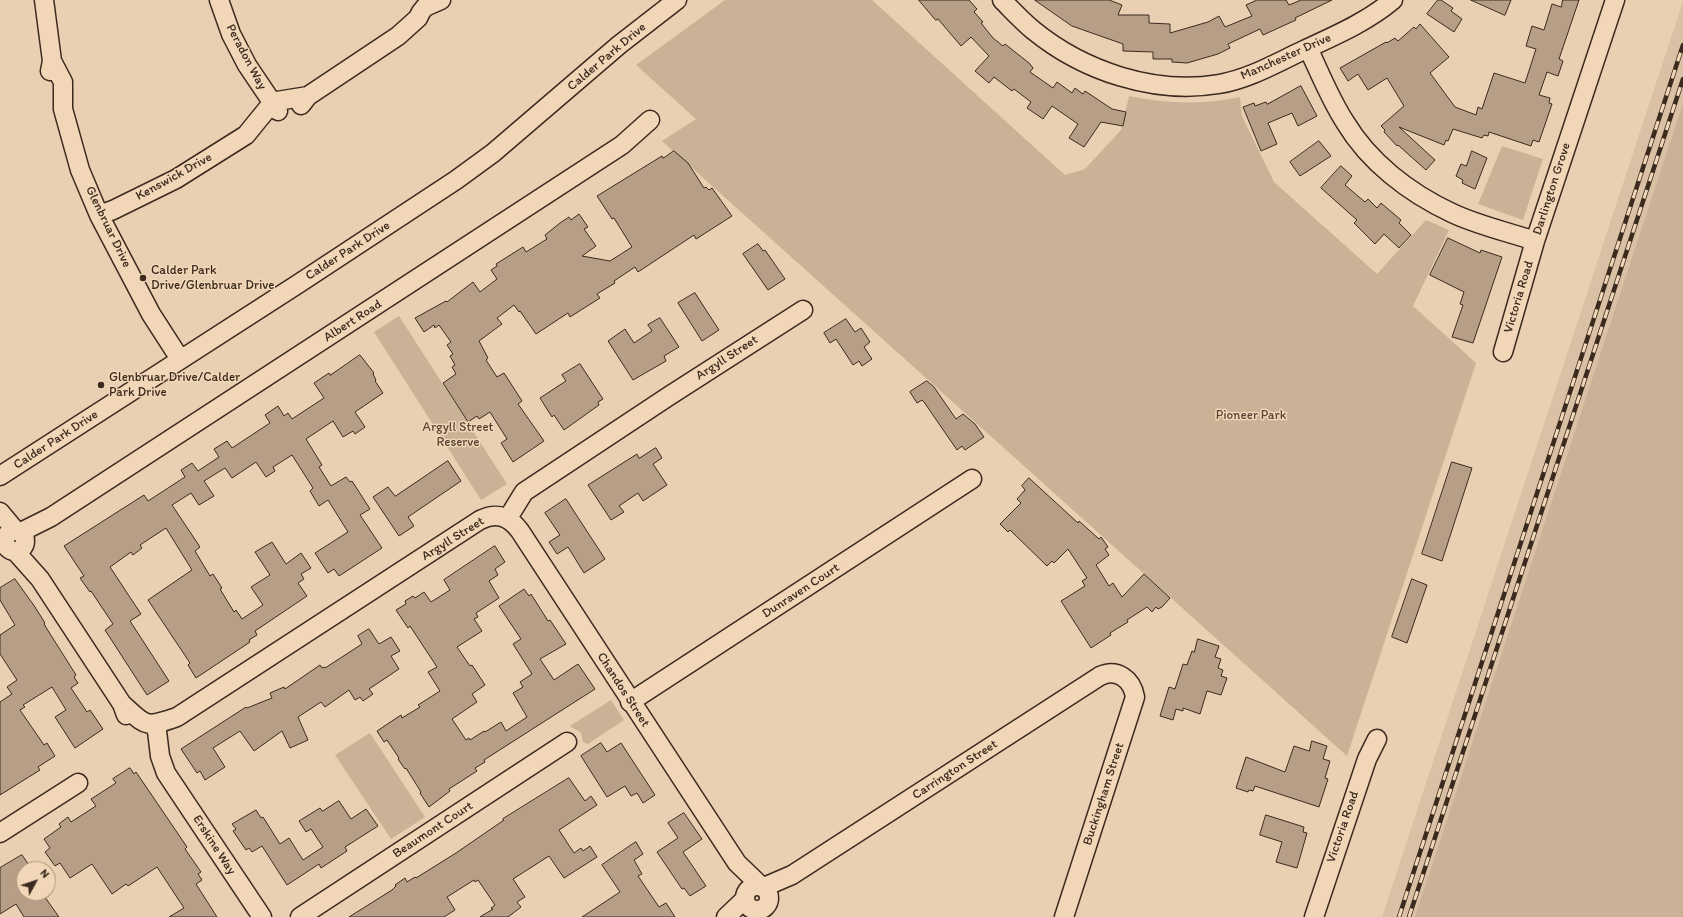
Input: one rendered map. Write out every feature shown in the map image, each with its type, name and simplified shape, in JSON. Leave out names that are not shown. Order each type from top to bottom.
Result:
[{"type":"street","name":"Glenbruar Drive","points":[[44,0],[52,61],[50,73],[52,85],[56,100],[63,109],[80,170],[99,215],[152,314],[180,360]]},
{"type":"street","name":"Peradon Way","points":[[219,0],[231,34],[247,65],[275,107]]},
{"type":"street","points":[[275,107],[282,109],[297,107],[303,103],[308,96],[398,36],[411,33],[422,24],[429,5],[444,7],[454,0]]},
{"type":"street","name":"Calder Park Drive","points":[[0,476],[292,288],[456,180],[493,153],[619,45],[677,0]]},
{"type":"street","name":"Manchester Drive","points":[[1002,0],[1032,29],[1058,48],[1087,64],[1114,75],[1149,83],[1182,87],[1220,84],[1252,75],[1364,20],[1393,0]]},
{"type":"street","name":"Darlington Grove","points":[[1308,48],[1345,122],[1382,168],[1422,197],[1453,214],[1535,242],[1614,0]]},
{"type":"street","name":"Kenswick Drive","points":[[99,215],[113,210],[176,179],[246,135],[257,133],[265,129],[275,107]]},
{"type":"street","name":"Albert Road","points":[[11,541],[51,517],[622,145],[650,120]]},
{"type":"street","name":"Victoria Road","points":[[1503,352],[1535,242]]},
{"type":"street","name":"Argyll Street","points":[[154,729],[176,717],[480,520],[487,517],[496,516],[508,518],[524,492],[803,310]]},
{"type":"street","name":"Dunraven Court","points":[[630,702],[972,479]]},
{"type":"street","points":[[0,512],[11,541],[40,579],[122,704],[135,718],[154,729]]},
{"type":"street","name":"Chandos Street","points":[[508,518],[520,531],[630,702],[737,863],[743,882],[760,902]]},
{"type":"street","name":"Carrington Street","points":[[733,917],[760,902],[792,875],[1100,676],[1110,673],[1120,674]]},
{"type":"street","name":"Buckingham Street","points":[[1064,917],[1135,697],[1131,683],[1120,674]]},
{"type":"street","name":"Erskine Way","points":[[154,729],[150,741],[153,759],[166,773],[262,917]]},
{"type":"street","name":"Victoria Road","points":[[1314,917],[1367,759],[1377,739]]},
{"type":"street","name":"Beaumont Court","points":[[300,917],[567,742]]},
{"type":"street","points":[[0,833],[78,783]]},
{"type":"street","points":[[726,917],[760,902]]},
{"type":"shaded area","points":[[1683,1],[1683,105],[1416,917],[1382,917]]},
{"type":"green space","name":"Pioneer Park","points":[[725,0],[872,0],[1065,175],[1085,169],[1121,130],[1129,96],[1171,102],[1226,100],[1240,97],[1242,116],[1274,182],[1377,274],[1426,220],[1449,230],[1413,306],[1476,363],[1347,756],[662,141],[696,119],[636,65]]},
{"type":"green space","points":[[1683,103],[1683,917],[1415,917]]},
{"type":"green space","points":[[1502,146],[1543,159],[1523,220],[1478,204]]},
{"type":"green space","name":"Argyll Street Reserve","points":[[399,316],[507,484],[481,500],[374,332]]},
{"type":"green space","points":[[611,700],[624,720],[588,744],[583,742],[581,733],[570,726]]},
{"type":"green space","points":[[370,733],[425,817],[391,839],[335,755]]},
{"type":"building","points":[[919,0],[969,0],[977,9],[974,12],[983,22],[981,23],[993,38],[1003,46],[1005,44],[1029,63],[1033,68],[1030,72],[1053,88],[1057,82],[1072,93],[1075,88],[1083,94],[1085,91],[1112,109],[1126,112],[1123,126],[1101,122],[1084,147],[1069,138],[1078,124],[1052,106],[1043,119],[1027,108],[1031,102],[1014,89],[1012,91],[994,77],[989,83],[975,71],[989,56],[971,37],[961,46],[938,19],[936,20]]},
{"type":"building","points":[[1035,0],[1109,0],[1122,5],[1118,15],[1149,15],[1149,23],[1170,24],[1170,33],[1208,22],[1219,16],[1225,27],[1252,16],[1246,5],[1257,0],[1286,0],[1289,5],[1301,0],[1332,0],[1295,18],[1296,20],[1263,35],[1260,29],[1228,44],[1230,48],[1218,54],[1187,63],[1172,62],[1172,59],[1153,59],[1153,52],[1123,51],[1123,44],[1072,26]]},
{"type":"building","points":[[1438,0],[1441,0],[1453,8],[1451,11],[1462,19],[1454,32],[1427,14]]},
{"type":"building","points":[[1471,0],[1511,0],[1505,15]]},
{"type":"building","points":[[1563,0],[1579,0],[1559,59],[1563,61],[1558,76],[1547,72],[1539,95],[1550,98],[1549,103],[1552,104],[1539,142],[1533,140],[1531,146],[1489,132],[1488,136],[1484,135],[1482,138],[1453,129],[1448,141],[1446,140],[1444,145],[1399,127],[1435,160],[1426,170],[1398,145],[1397,146],[1384,132],[1385,130],[1381,126],[1404,106],[1387,78],[1368,90],[1358,74],[1348,81],[1340,68],[1386,42],[1387,43],[1395,38],[1398,41],[1414,27],[1416,29],[1420,24],[1449,57],[1430,73],[1455,107],[1476,115],[1478,107],[1482,109],[1494,73],[1525,83],[1536,49],[1526,46],[1532,26],[1544,30],[1552,4],[1561,7]]},
{"type":"building","points":[[1301,86],[1317,116],[1298,126],[1292,113],[1268,123],[1277,144],[1261,151],[1243,107],[1254,103],[1255,106],[1266,102],[1267,104]]},
{"type":"building","points":[[1319,141],[1331,156],[1300,176],[1290,162]]},
{"type":"building","points":[[674,151],[688,163],[704,188],[706,187],[709,190],[712,188],[732,216],[696,239],[694,235],[638,272],[635,267],[614,281],[615,283],[597,294],[600,298],[570,317],[568,313],[536,334],[514,305],[497,318],[502,324],[479,341],[488,358],[486,360],[497,377],[504,373],[522,401],[518,404],[544,441],[513,462],[501,443],[507,439],[490,412],[479,419],[477,416],[468,422],[443,383],[456,374],[452,367],[455,365],[450,356],[453,354],[447,345],[451,342],[439,325],[435,328],[434,325],[424,332],[415,318],[446,301],[447,302],[473,282],[480,292],[497,279],[491,270],[497,266],[496,264],[523,247],[526,252],[547,239],[545,235],[569,217],[571,220],[579,214],[588,227],[584,229],[596,246],[582,256],[610,261],[632,247],[614,218],[612,219],[597,196],[662,156],[663,158]]},
{"type":"building","points":[[1472,151],[1487,158],[1475,189],[1462,183],[1463,180],[1456,176],[1461,164],[1466,166]]},
{"type":"building","points":[[1341,166],[1352,176],[1345,185],[1365,202],[1368,199],[1377,208],[1381,203],[1401,220],[1399,223],[1411,235],[1399,248],[1384,234],[1375,244],[1354,223],[1357,220],[1321,188]]},
{"type":"building","points":[[1448,238],[1480,253],[1481,250],[1502,257],[1473,343],[1452,337],[1463,305],[1460,304],[1464,292],[1430,275]]},
{"type":"building","points":[[758,244],[763,251],[765,250],[785,279],[768,290],[743,254]]},
{"type":"building","points":[[695,293],[719,330],[702,341],[678,303]]},
{"type":"building","points":[[660,318],[679,347],[664,356],[666,361],[633,380],[608,341],[625,329],[634,343],[652,331],[648,325]]},
{"type":"building","points":[[846,319],[855,332],[861,328],[870,342],[864,347],[872,359],[862,366],[859,361],[853,365],[836,339],[830,343],[824,333]]},
{"type":"building","points":[[360,355],[374,373],[375,381],[383,393],[355,412],[365,427],[355,434],[353,431],[343,437],[333,421],[306,439],[322,465],[319,467],[331,486],[346,477],[350,482],[352,481],[370,509],[360,515],[382,548],[339,576],[334,569],[328,573],[315,553],[348,532],[328,500],[319,506],[310,491],[313,488],[292,455],[273,467],[275,471],[266,477],[256,462],[232,478],[225,468],[204,481],[214,496],[199,505],[191,493],[172,505],[200,547],[195,551],[210,576],[213,574],[222,588],[220,589],[234,612],[236,610],[242,619],[263,605],[251,587],[270,575],[255,552],[272,542],[286,564],[301,553],[311,568],[301,574],[304,579],[298,583],[307,596],[255,631],[257,635],[249,640],[250,642],[196,678],[188,665],[190,663],[148,600],[192,570],[166,528],[140,545],[142,548],[133,555],[131,552],[110,567],[141,614],[130,621],[169,681],[147,695],[105,630],[113,624],[91,591],[90,592],[80,578],[84,576],[64,546],[144,495],[148,501],[185,477],[181,470],[192,463],[198,471],[219,457],[214,449],[227,441],[232,448],[270,423],[265,415],[278,406],[284,416],[288,413],[292,419],[324,398],[314,383],[329,373],[330,375]]},
{"type":"building","points":[[580,364],[603,399],[598,402],[599,405],[564,430],[554,415],[552,417],[540,398],[566,381],[562,375]]},
{"type":"building","points":[[927,381],[934,387],[956,419],[963,414],[975,424],[984,437],[965,450],[962,446],[957,450],[924,402],[922,400],[917,403],[910,392]]},
{"type":"building","points":[[656,448],[662,458],[653,464],[667,485],[643,501],[638,493],[619,506],[624,512],[611,520],[588,485],[637,454],[639,458]]},
{"type":"building","points":[[448,461],[461,481],[408,517],[414,526],[399,536],[373,497],[388,487],[395,496]]},
{"type":"building","points":[[1452,462],[1472,468],[1442,561],[1422,554]]},
{"type":"building","points":[[1029,478],[1078,523],[1079,521],[1099,539],[1101,537],[1108,547],[1105,549],[1109,555],[1096,565],[1109,586],[1113,583],[1122,597],[1144,574],[1170,598],[1162,607],[1158,609],[1156,607],[1152,612],[1147,607],[1127,620],[1128,622],[1110,633],[1111,635],[1091,648],[1061,601],[1085,586],[1082,581],[1087,578],[1068,549],[1054,563],[1052,561],[1047,566],[1010,530],[1008,532],[1000,524],[1021,503],[1017,499],[1025,490],[1022,486]]},
{"type":"building","points":[[566,499],[605,559],[584,573],[568,547],[557,554],[549,542],[560,535],[545,513]]},
{"type":"building","points":[[495,546],[505,562],[495,569],[498,575],[489,581],[499,598],[476,613],[478,617],[474,619],[482,631],[457,647],[470,666],[472,665],[485,685],[472,694],[477,702],[452,719],[466,740],[469,738],[470,740],[501,722],[506,731],[527,717],[513,693],[523,687],[520,682],[532,674],[513,644],[521,639],[499,606],[524,589],[529,596],[531,594],[548,621],[550,620],[566,644],[540,659],[554,680],[578,664],[595,689],[484,760],[485,762],[475,768],[477,771],[449,789],[450,791],[429,807],[406,768],[405,769],[402,765],[387,740],[384,742],[377,731],[401,715],[402,718],[420,707],[418,705],[440,691],[428,672],[437,667],[410,626],[408,628],[396,610],[406,604],[405,601],[413,596],[415,598],[424,592],[431,602],[450,590],[444,580]]},
{"type":"building","points":[[15,579],[35,607],[76,675],[74,677],[78,683],[71,688],[87,712],[90,710],[103,729],[75,748],[55,717],[66,710],[52,687],[23,705],[25,707],[20,710],[44,745],[47,743],[55,756],[38,767],[40,770],[0,795],[0,702],[12,694],[7,687],[17,680],[0,654],[0,635],[15,625],[0,600],[0,588]]},
{"type":"building","points":[[1412,579],[1427,585],[1407,643],[1392,637]]},
{"type":"building","points":[[369,629],[379,644],[391,637],[400,651],[391,656],[399,669],[369,689],[373,694],[363,701],[360,697],[355,700],[349,690],[325,707],[321,702],[298,717],[308,740],[290,748],[282,731],[254,751],[240,731],[213,748],[225,767],[205,780],[200,771],[197,773],[181,749],[246,707],[247,708],[272,698],[270,693],[284,687],[285,689],[320,665],[322,668],[325,668],[362,644],[358,636]]},
{"type":"building","points":[[1198,639],[1219,646],[1215,657],[1221,659],[1218,668],[1223,670],[1221,676],[1227,678],[1221,695],[1207,691],[1200,714],[1183,708],[1183,711],[1176,709],[1173,720],[1160,716],[1169,687],[1175,689],[1183,664],[1187,665],[1192,651],[1194,652]]},
{"type":"building","points":[[1312,741],[1327,746],[1323,759],[1330,761],[1325,778],[1328,779],[1319,807],[1255,786],[1253,791],[1249,790],[1248,792],[1236,788],[1246,757],[1285,772],[1294,746],[1309,751]]},
{"type":"building","points":[[601,743],[607,752],[621,743],[655,795],[643,803],[637,793],[631,796],[625,786],[607,797],[581,756]]},
{"type":"building","points":[[130,768],[134,774],[136,772],[187,847],[185,849],[201,872],[198,874],[202,880],[196,884],[217,917],[169,917],[184,908],[157,867],[128,886],[126,884],[112,894],[92,864],[70,878],[60,863],[56,865],[56,861],[51,861],[45,852],[50,848],[44,839],[61,827],[59,824],[68,817],[71,822],[96,806],[91,799],[116,783],[113,779]]},
{"type":"building","points":[[569,778],[585,801],[591,796],[597,805],[559,830],[574,853],[581,848],[583,851],[590,846],[597,857],[564,878],[549,856],[513,879],[525,897],[517,902],[521,907],[508,917],[480,917],[493,909],[491,908],[495,905],[478,880],[475,882],[474,880],[447,897],[455,910],[444,917],[349,917],[392,890],[396,886],[395,885],[405,878],[407,882],[415,877],[416,878],[456,853],[504,820],[503,819]]},
{"type":"building","points":[[339,801],[351,819],[366,809],[378,826],[345,847],[347,851],[321,868],[319,864],[287,885],[262,846],[252,852],[249,848],[246,850],[233,831],[236,829],[232,824],[256,810],[261,818],[263,817],[280,844],[289,838],[303,860],[323,847],[311,829],[306,832],[299,821],[320,808],[322,811]]},
{"type":"building","points":[[684,813],[702,839],[683,852],[706,886],[690,896],[684,888],[682,889],[657,852],[678,838],[668,823]]},
{"type":"building","points":[[1266,815],[1304,827],[1303,832],[1307,833],[1297,868],[1276,862],[1282,842],[1260,835]]},
{"type":"building","points":[[636,842],[643,854],[634,860],[642,874],[638,876],[659,907],[666,903],[675,917],[582,917],[620,892],[602,865]]},
{"type":"building","points":[[22,855],[26,861],[16,861],[16,901],[48,901],[59,917],[24,917],[16,904],[0,914],[0,868]]},
{"type":"railway","points":[[1399,917],[1683,45]]},
{"type":"railway","points":[[1409,917],[1683,79]]},
{"type":"place","name":"Calder Park Drive/Glenbruar Drive","points":[[143,278]]},
{"type":"place","name":"Glenbruar Drive/Calder Park Drive","points":[[101,385]]}]
